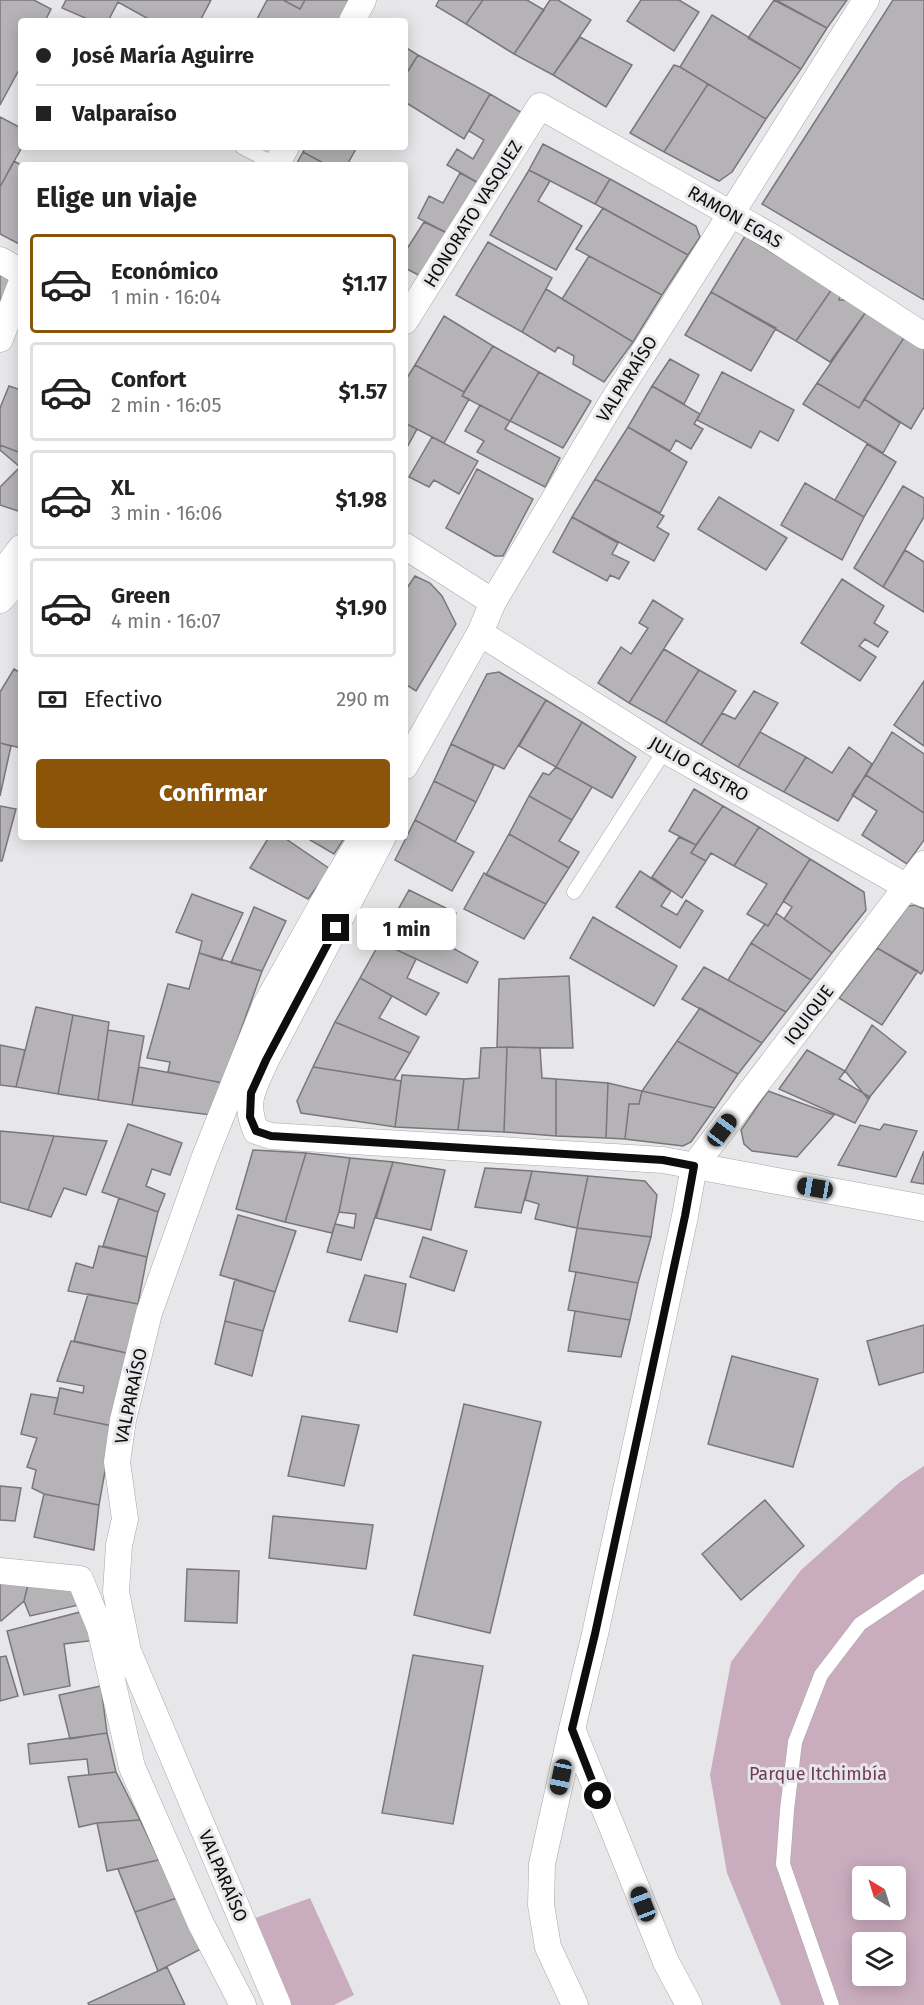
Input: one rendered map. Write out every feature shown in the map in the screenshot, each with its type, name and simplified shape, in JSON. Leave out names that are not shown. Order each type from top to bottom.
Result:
[{"type":"street","points":[[354,18],[363,0]]},
{"type":"street","name":"VALPARAÍSO","points":[[408,761],[480,633],[493,602],[611,404],[866,0]]},
{"type":"street","name":"RAMON EGAS","points":[[540,106],[772,237],[924,336]]},
{"type":"street","name":"HONORATO VASQUEZ","points":[[408,316],[540,106]]},
{"type":"street","points":[[0,260],[18,270]]},
{"type":"street","points":[[0,339],[18,292]]},
{"type":"street","points":[[408,548],[493,602]]},
{"type":"street","points":[[0,575],[18,552]]},
{"type":"street","points":[[0,600],[18,581]]},
{"type":"street","name":"JULIO CASTRO","points":[[480,633],[665,750],[915,891]]},
{"type":"street","name":"VALPARAÍSO","points":[[278,2005],[128,1651],[116,1592],[119,1545],[125,1519],[117,1462],[123,1420],[149,1313],[204,1159],[265,1006],[360,840]]},
{"type":"street","points":[[381,840],[251,1093],[250,1117],[256,1131],[271,1136],[663,1160],[924,1208]]},
{"type":"street","name":"IQUIQUE","points":[[694,1166],[915,891],[924,864]]},
{"type":"street","points":[[575,2005],[548,1947],[541,1905],[542,1864],[595,1634],[694,1166]]},
{"type":"street","name":"VALPARAÍSO","points":[[0,1571],[80,1579],[100,1628],[132,1767],[201,1924],[243,2005]]},
{"type":"street","points":[[572,1729],[666,1962],[689,2005]]},
{"type":"lane","points":[[248,150],[270,162]]},
{"type":"lane","points":[[574,892],[665,750]]},
{"type":"lane","points":[[832,2005],[783,1864],[795,1742],[822,1675],[860,1624],[924,1581]]},
{"type":"green space","name":"Parque Itchimbía","points":[[924,1466],[924,2005],[781,2005],[727,1873],[710,1775],[731,1662],[801,1570],[900,1482]]},
{"type":"green space","points":[[310,1898],[354,1995],[334,2005],[287,2005],[247,1921]]},
{"type":"building","points":[[0,0],[34,0],[51,9],[46,18],[18,18],[18,72],[0,105]]},
{"type":"building","points":[[66,0],[211,0],[202,18],[147,18],[118,2],[110,18],[85,18],[62,8]]},
{"type":"building","points":[[267,0],[283,0],[300,9],[305,0],[356,0],[346,18],[258,18]]},
{"type":"building","points":[[283,0],[305,0],[300,9]]},
{"type":"building","points":[[439,0],[483,0],[466,24],[436,6]]},
{"type":"building","points":[[483,0],[527,0],[544,10],[514,54],[466,24]]},
{"type":"building","points":[[550,0],[558,0],[591,20],[553,75],[514,54]]},
{"type":"building","points":[[641,0],[679,0],[699,12],[674,51],[627,21]]},
{"type":"building","points":[[774,0],[827,28],[801,69],[748,38]]},
{"type":"building","points":[[776,0],[847,0],[827,28]]},
{"type":"building","points":[[893,0],[924,0],[924,300],[762,204]]},
{"type":"building","points":[[712,15],[801,69],[766,119],[680,67]]},
{"type":"building","points":[[580,37],[632,65],[606,107],[553,75]]},
{"type":"building","points":[[408,49],[418,55],[408,71]]},
{"type":"building","points":[[418,55],[490,94],[464,139],[408,104],[408,71]]},
{"type":"building","points":[[674,65],[708,84],[664,152],[630,133]]},
{"type":"building","points":[[708,84],[766,119],[732,172],[719,181],[664,152]]},
{"type":"building","points":[[490,94],[524,114],[482,185],[447,165],[457,149],[473,159],[484,140],[469,131]]},
{"type":"building","points":[[0,117],[18,126],[18,150],[20,150],[0,187]]},
{"type":"building","points":[[543,144],[610,179],[595,204],[529,170]]},
{"type":"building","points":[[304,150],[355,150],[349,162],[321,162],[303,152]]},
{"type":"building","points":[[303,152],[321,162],[298,162]]},
{"type":"building","points":[[14,161],[18,163],[18,243],[0,234],[0,187]]},
{"type":"building","points":[[529,170],[550,181],[538,201],[582,226],[556,270],[490,235]]},
{"type":"building","points":[[460,173],[482,185],[453,236],[418,218],[429,196],[443,203]]},
{"type":"building","points":[[610,179],[696,226],[700,237],[688,255],[595,204]]},
{"type":"building","points":[[603,208],[688,255],[662,295],[576,249]]},
{"type":"building","points":[[424,222],[453,236],[426,279],[408,270],[408,247]]},
{"type":"building","points":[[745,236],[832,289],[796,341],[711,292]]},
{"type":"building","points":[[488,242],[552,278],[522,332],[456,295]]},
{"type":"building","points":[[589,256],[662,295],[633,342],[562,299]]},
{"type":"building","points":[[0,274],[13,282],[0,314]]},
{"type":"building","points":[[546,289],[633,342],[604,382],[573,364],[574,356],[558,347],[555,352],[522,332]]},
{"type":"building","points":[[832,289],[841,294],[839,300],[853,300],[868,309],[830,362],[796,341]]},
{"type":"building","points":[[711,292],[776,328],[751,371],[685,335]]},
{"type":"building","points":[[868,309],[907,333],[859,408],[817,383]]},
{"type":"building","points":[[444,316],[493,346],[464,392],[415,365]]},
{"type":"building","points":[[907,333],[924,344],[924,407],[911,429],[864,399]]},
{"type":"building","points":[[493,346],[539,372],[510,421],[462,396]]},
{"type":"building","points":[[670,359],[699,375],[684,404],[652,386]]},
{"type":"building","points":[[415,365],[464,392],[462,396],[469,399],[444,443],[408,425],[408,376]]},
{"type":"building","points":[[539,372],[591,401],[563,448],[510,421]]},
{"type":"building","points":[[722,372],[794,410],[778,441],[760,431],[751,448],[697,420]]},
{"type":"building","points":[[817,383],[859,408],[864,399],[900,423],[883,453],[803,404]]},
{"type":"building","points":[[9,386],[18,389],[18,452],[0,445],[0,408]]},
{"type":"building","points":[[652,386],[700,414],[694,424],[703,429],[691,449],[676,440],[670,451],[628,427]]},
{"type":"building","points":[[480,405],[510,421],[505,429],[560,458],[545,487],[477,452],[484,441],[465,431]]},
{"type":"building","points":[[408,424],[417,429],[408,446]]},
{"type":"building","points":[[628,427],[687,462],[660,513],[595,479]]},
{"type":"building","points":[[432,437],[478,461],[459,494],[434,480],[429,487],[409,477]]},
{"type":"building","points":[[867,444],[896,462],[864,517],[835,500]]},
{"type":"building","points":[[0,445],[18,452],[18,465],[0,450]]},
{"type":"building","points":[[18,469],[18,511],[0,505],[0,487]]},
{"type":"building","points":[[477,469],[533,499],[503,556],[495,556],[446,528]]},
{"type":"building","points":[[595,479],[664,516],[657,527],[669,534],[654,561],[572,517]]},
{"type":"building","points":[[805,483],[864,517],[842,560],[781,525]]},
{"type":"building","points":[[903,486],[924,498],[924,517],[883,587],[854,568]]},
{"type":"building","points":[[719,497],[787,538],[766,570],[698,529]]},
{"type":"building","points":[[572,517],[618,543],[612,554],[629,562],[619,579],[610,575],[607,581],[553,552]]},
{"type":"building","points":[[905,550],[924,562],[924,612],[883,587]]},
{"type":"building","points":[[415,576],[430,583],[442,596],[456,624],[416,691],[408,686],[408,586]]},
{"type":"building","points":[[842,579],[884,606],[874,623],[888,632],[878,647],[865,639],[859,646],[876,657],[860,681],[801,643]]},
{"type":"building","points":[[653,600],[683,619],[629,703],[598,683],[621,647],[631,654],[648,628],[639,623]]},
{"type":"building","points":[[664,649],[699,670],[665,723],[629,703]]},
{"type":"building","points":[[14,669],[18,671],[18,747],[0,743],[0,692]]},
{"type":"building","points":[[699,670],[736,691],[701,745],[665,723]]},
{"type":"building","points":[[499,672],[546,700],[504,769],[451,744],[487,674]]},
{"type":"building","points":[[924,681],[924,746],[894,725]]},
{"type":"building","points":[[754,691],[778,703],[738,767],[701,745],[722,713],[735,719]]},
{"type":"building","points":[[546,700],[582,722],[556,767],[519,746]]},
{"type":"building","points":[[582,722],[636,757],[612,798],[556,767]]},
{"type":"building","points":[[760,732],[806,757],[784,792],[738,767]]},
{"type":"building","points":[[892,732],[924,754],[924,813],[866,775]]},
{"type":"building","points":[[0,743],[11,746],[0,796]]},
{"type":"building","points":[[451,744],[494,765],[476,802],[434,781]]},
{"type":"building","points":[[849,747],[872,764],[838,821],[784,792],[806,757],[832,773]]},
{"type":"building","points":[[556,767],[592,787],[572,820],[529,796],[543,773],[549,775]]},
{"type":"building","points":[[866,775],[924,813],[924,840],[907,864],[862,835],[877,811],[852,795]]},
{"type":"building","points":[[434,781],[476,802],[455,842],[415,820]]},
{"type":"building","points":[[694,789],[723,806],[696,845],[669,831]]},
{"type":"building","points":[[529,796],[572,820],[559,841],[579,852],[569,868],[509,834]]},
{"type":"building","points":[[0,806],[16,809],[2,861],[0,861]]},
{"type":"building","points":[[723,806],[759,827],[734,866],[711,853],[706,861],[691,853]]},
{"type":"building","points":[[415,820],[474,852],[452,891],[395,860],[405,840],[408,840],[408,834]]},
{"type":"building","points":[[759,827],[810,859],[768,926],[747,914],[767,884],[734,866]]},
{"type":"building","points":[[509,834],[569,868],[546,904],[486,875]]},
{"type":"building","points":[[679,837],[696,845],[691,853],[706,861],[682,898],[652,877]]},
{"type":"building","points":[[267,840],[287,840],[330,869],[308,899],[250,868]]},
{"type":"building","points":[[310,840],[343,840],[334,854]]},
{"type":"building","points":[[810,859],[864,892],[866,910],[832,953],[784,919],[792,907],[783,901]]},
{"type":"building","points":[[640,871],[671,891],[661,906],[677,915],[686,900],[703,911],[680,948],[616,907]]},
{"type":"building","points":[[484,873],[546,904],[524,939],[464,909]]},
{"type":"building","points":[[409,890],[456,913],[440,941],[478,962],[467,983],[380,942]]},
{"type":"building","points":[[192,894],[243,913],[221,960],[199,953],[202,941],[176,932]]},
{"type":"building","points":[[915,905],[924,909],[924,969],[921,974],[877,948],[908,906]]},
{"type":"building","points":[[254,907],[286,921],[262,971],[231,963]]},
{"type":"building","points":[[776,913],[832,953],[811,980],[751,943],[765,924],[768,926]]},
{"type":"building","points":[[593,917],[677,966],[654,1006],[570,958]]},
{"type":"building","points":[[380,942],[416,959],[407,978],[439,993],[426,1015],[360,978]]},
{"type":"building","points":[[751,943],[811,980],[786,1012],[728,980]]},
{"type":"building","points":[[877,948],[918,971],[882,1025],[839,998]]},
{"type":"building","points":[[199,953],[262,971],[222,1083],[168,1072],[170,1062],[147,1058],[168,984],[189,989]]},
{"type":"building","points":[[704,967],[786,1012],[762,1043],[682,999]]},
{"type":"building","points":[[569,976],[573,1048],[497,1047],[499,979]]},
{"type":"building","points":[[360,978],[392,996],[379,1018],[419,1037],[410,1053],[335,1022]]},
{"type":"building","points":[[36,1007],[73,1015],[58,1094],[16,1087]]},
{"type":"building","points":[[700,1008],[762,1043],[738,1074],[677,1041]]},
{"type":"building","points":[[73,1015],[109,1022],[98,1100],[58,1094]]},
{"type":"building","points":[[335,1022],[410,1053],[394,1080],[313,1067]]},
{"type":"building","points":[[872,1025],[906,1052],[868,1099],[845,1071]]},
{"type":"building","points":[[108,1030],[144,1036],[132,1105],[98,1100]]},
{"type":"building","points":[[677,1041],[738,1074],[715,1108],[642,1091]]},
{"type":"building","points":[[0,1045],[25,1050],[16,1087],[0,1085]]},
{"type":"building","points":[[507,1047],[540,1048],[542,1078],[556,1079],[556,1136],[504,1132]]},
{"type":"building","points":[[507,1047],[504,1132],[458,1130],[464,1079],[479,1078],[481,1048]]},
{"type":"building","points":[[807,1050],[845,1071],[839,1079],[870,1097],[855,1123],[779,1089]]},
{"type":"building","points":[[139,1067],[229,1084],[219,1116],[132,1105]]},
{"type":"building","points":[[313,1067],[401,1081],[395,1127],[301,1113],[297,1101]]},
{"type":"building","points":[[402,1075],[464,1079],[458,1130],[395,1127]]},
{"type":"building","points":[[556,1079],[608,1083],[606,1138],[556,1136]]},
{"type":"building","points":[[608,1083],[642,1091],[639,1104],[629,1104],[625,1139],[606,1138]]},
{"type":"building","points":[[642,1091],[715,1108],[691,1142],[683,1146],[625,1139],[629,1104],[639,1104]]},
{"type":"building","points":[[768,1091],[834,1115],[797,1157],[752,1151],[744,1144],[741,1130]]},
{"type":"building","points":[[128,1124],[182,1143],[170,1175],[152,1169],[146,1186],[165,1194],[158,1212],[102,1192]]},
{"type":"building","points":[[884,1124],[917,1131],[896,1177],[838,1165],[860,1125],[880,1130]]},
{"type":"building","points":[[0,1131],[54,1136],[28,1210],[0,1202]]},
{"type":"building","points":[[54,1136],[107,1141],[86,1195],[64,1188],[51,1217],[28,1210]]},
{"type":"building","points":[[253,1150],[306,1153],[285,1222],[236,1209]]},
{"type":"building","points":[[924,1151],[924,1184],[911,1182]]},
{"type":"building","points":[[306,1153],[350,1158],[339,1212],[332,1233],[285,1222]]},
{"type":"building","points":[[350,1158],[393,1162],[361,1260],[327,1252],[335,1224],[354,1228],[356,1214],[339,1212]]},
{"type":"building","points":[[393,1162],[445,1170],[431,1230],[376,1218]]},
{"type":"building","points":[[485,1168],[532,1171],[521,1213],[475,1207]]},
{"type":"building","points":[[532,1171],[588,1176],[577,1228],[535,1219],[539,1204],[525,1200]]},
{"type":"building","points":[[588,1176],[645,1181],[657,1195],[651,1237],[577,1228]]},
{"type":"building","points":[[119,1198],[158,1212],[147,1257],[103,1246]]},
{"type":"building","points":[[238,1215],[296,1231],[275,1292],[220,1275]]},
{"type":"building","points":[[577,1228],[651,1237],[638,1283],[569,1271]]},
{"type":"building","points":[[423,1237],[467,1251],[454,1291],[410,1277]]},
{"type":"building","points":[[99,1246],[147,1257],[138,1304],[68,1291],[76,1263],[93,1268]]},
{"type":"building","points":[[576,1272],[638,1283],[630,1320],[568,1310]]},
{"type":"building","points":[[365,1275],[406,1284],[397,1332],[349,1321]]},
{"type":"building","points":[[235,1279],[275,1292],[263,1331],[225,1321]]},
{"type":"building","points":[[88,1294],[143,1305],[131,1354],[74,1341]]},
{"type":"building","points":[[575,1311],[630,1320],[621,1357],[568,1351]]},
{"type":"building","points":[[225,1321],[263,1331],[252,1376],[215,1364]]},
{"type":"building","points":[[924,1325],[924,1372],[879,1385],[867,1341]]},
{"type":"building","points":[[71,1341],[131,1354],[113,1426],[54,1414],[60,1388],[83,1393],[84,1386],[57,1381]]},
{"type":"building","points":[[732,1356],[818,1379],[793,1467],[708,1444]]},
{"type":"building","points":[[31,1394],[58,1398],[54,1414],[113,1426],[99,1505],[44,1494],[32,1488],[36,1470],[27,1467],[37,1438],[21,1434]]},
{"type":"building","points":[[464,1404],[541,1422],[490,1633],[414,1615]]},
{"type":"building","points":[[302,1416],[359,1425],[344,1486],[288,1476]]},
{"type":"building","points":[[0,1486],[21,1488],[15,1521],[0,1520]]},
{"type":"building","points":[[44,1494],[99,1505],[94,1550],[34,1537]]},
{"type":"building","points":[[765,1500],[804,1546],[741,1600],[702,1554]]},
{"type":"building","points":[[273,1516],[373,1525],[366,1569],[269,1558]]},
{"type":"building","points":[[187,1569],[239,1571],[237,1623],[185,1621]]},
{"type":"building","points":[[0,1578],[29,1580],[24,1601],[1,1621],[0,1620]]},
{"type":"building","points":[[29,1580],[81,1586],[79,1605],[30,1616],[24,1601]]},
{"type":"building","points":[[84,1611],[97,1640],[64,1644],[70,1686],[24,1695],[7,1631]]},
{"type":"building","points":[[413,1655],[483,1666],[453,1824],[382,1813]]},
{"type":"building","points":[[6,1656],[18,1696],[0,1701],[0,1657]]},
{"type":"building","points":[[101,1686],[107,1733],[70,1739],[59,1695]]},
{"type":"building","points":[[107,1733],[116,1772],[89,1775],[87,1759],[30,1764],[28,1744]]},
{"type":"building","points":[[116,1772],[140,1820],[97,1823],[79,1827],[68,1777]]},
{"type":"building","points":[[140,1820],[159,1860],[107,1871],[97,1823]]},
{"type":"building","points":[[159,1860],[177,1898],[135,1912],[118,1869]]},
{"type":"building","points":[[177,1898],[201,1949],[158,1971],[135,1912]]},
{"type":"building","points":[[167,1967],[185,2005],[89,2005],[88,2003]]},
{"type":"route","points":[[336,928],[251,1093],[250,1117],[256,1131],[271,1136],[663,1160],[694,1166],[595,1634],[572,1729],[598,1796]]}]
